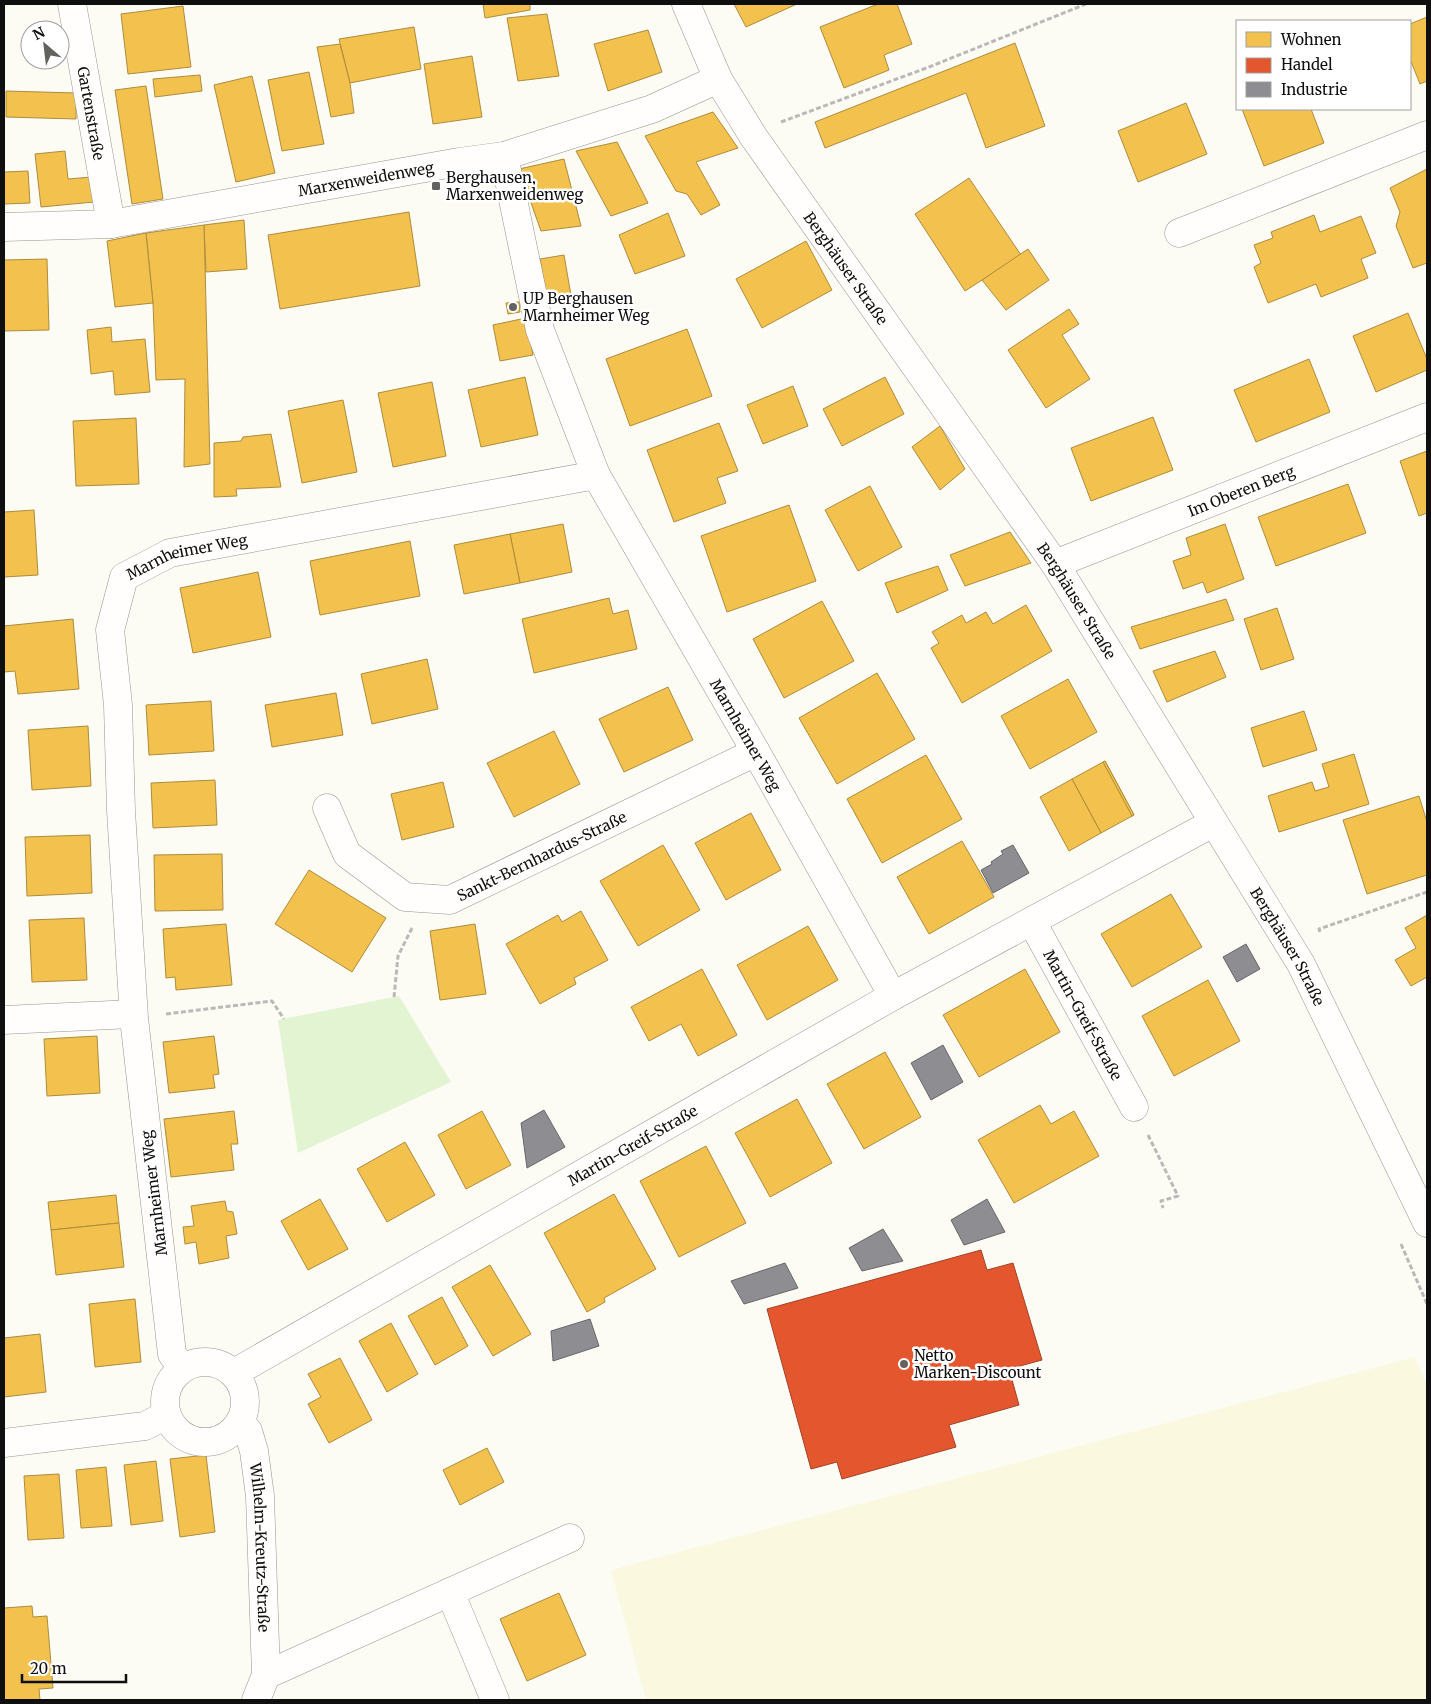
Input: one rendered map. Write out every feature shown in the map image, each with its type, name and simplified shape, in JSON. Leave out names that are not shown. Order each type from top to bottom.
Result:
[{"type":"street","name":"Gartenstraße","points":[[72,4],[111,224]]},
{"type":"street","name":"Berghäuser Straße","points":[[686,4],[718,79],[753,136],[1055,564],[1301,964],[1427,1223]]},
{"type":"street","name":"Marxenweidenweg","points":[[4,227],[111,224],[459,162],[504,156],[652,108],[718,79]]},
{"type":"street","points":[[1179,233],[1427,135]]},
{"type":"street","name":"Marnheimer Weg","points":[[504,156],[540,330],[596,475],[756,752],[893,996]]},
{"type":"street","name":"Im Oberen Berg","points":[[1055,564],[1427,417]]},
{"type":"street","name":"Marnheimer Weg","points":[[182,1368],[172,1354],[134,1016],[121,811],[118,706],[110,630],[124,578],[170,553],[596,475]]},
{"type":"street","name":"Sankt-Bernhardus-Straße","points":[[327,808],[347,854],[405,897],[450,900],[756,752]]},
{"type":"street","name":"Martin-Greif-Straße","points":[[234,1373],[893,996],[1213,823]]},
{"type":"street","name":"Martin-Greif-Straße","points":[[1032,922],[1134,1107]]},
{"type":"street","points":[[4,1020],[134,1016]]},
{"type":"street","points":[[209,1362],[223,1366],[234,1373],[242,1384],[246,1397],[245,1411],[240,1423],[231,1434],[219,1440],[206,1443],[192,1441],[180,1434],[166,1415],[166,1395],[173,1377],[182,1368],[196,1363],[209,1362]]},
{"type":"street","points":[[4,1443],[145,1426],[166,1415]]},
{"type":"street","name":"Wilhelm-Kreutz-Straße","points":[[240,1423],[248,1431],[250,1438],[260,1496],[266,1675],[256,1700]]},
{"type":"street","points":[[266,1675],[570,1538]]},
{"type":"street","points":[[450,1592],[495,1700]]},
{"type":"path","points":[[753,136],[782,122],[929,67],[1086,4]]},
{"type":"path","points":[[1301,964],[1328,949],[1319,929],[1427,892]]},
{"type":"path","points":[[394,997],[398,956],[427,899]]},
{"type":"path","points":[[134,1016],[272,1001],[284,1019]]},
{"type":"path","points":[[1134,1107],[1178,1196],[1161,1201],[1163,1208]]},
{"type":"green space","points":[[399,996],[451,1082],[298,1153],[278,1020]]},
{"type":"green space","points":[[1415,1357],[1427,1385],[1427,1700],[646,1700],[611,1570]]},
{"type":"building: Wohnen","points":[[483,4],[530,4],[530,10],[485,18]]},
{"type":"building: Wohnen","points":[[734,4],[797,4],[746,27]]},
{"type":"building: Wohnen","points":[[878,4],[897,4],[912,44],[884,55],[889,70],[844,88],[820,27]]},
{"type":"building: Wohnen","points":[[183,6],[191,67],[128,74],[121,14]]},
{"type":"building: Wohnen","points":[[547,14],[559,76],[518,81],[507,18]]},
{"type":"building: Wohnen","points":[[1427,17],[1427,81],[1420,84],[1411,62],[1411,24]]},
{"type":"building: Wohnen","points":[[414,27],[421,69],[350,83],[339,39]]},
{"type":"building: Wohnen","points":[[648,30],[662,72],[608,91],[594,44]]},
{"type":"building: Wohnen","points":[[1015,43],[1045,126],[986,148],[966,93],[825,148],[815,122]]},
{"type":"building: Wohnen","points":[[340,44],[350,83],[354,113],[331,117],[317,47]]},
{"type":"building: Wohnen","points":[[472,56],[482,117],[433,124],[424,64]]},
{"type":"building: Wohnen","points":[[309,72],[324,144],[282,151],[268,80]]},
{"type":"building: Wohnen","points":[[200,75],[202,91],[155,97],[153,79]]},
{"type":"building: Wohnen","points":[[252,76],[275,173],[236,182],[214,85]]},
{"type":"building: Wohnen","points":[[146,86],[163,199],[132,204],[115,90]]},
{"type":"building: Wohnen","points":[[6,91],[76,93],[76,119],[6,117]]},
{"type":"building: Wohnen","points":[[1186,103],[1207,154],[1138,182],[1118,131]]},
{"type":"building: Wohnen","points":[[1242,110],[1311,110],[1324,143],[1264,166]]},
{"type":"building: Wohnen","points":[[713,112],[738,148],[696,162],[720,205],[701,215],[687,194],[676,191],[645,136]]},
{"type":"building: Wohnen","points":[[617,142],[648,203],[611,216],[576,151]]},
{"type":"building: Wohnen","points":[[65,151],[68,179],[91,177],[94,202],[41,207],[35,154]]},
{"type":"building: Wohnen","points":[[564,159],[581,226],[541,231],[519,169]]},
{"type":"building: Wohnen","points":[[1427,169],[1427,263],[1413,268],[1396,226],[1400,212],[1390,188]]},
{"type":"building: Wohnen","points":[[28,171],[30,203],[4,204],[4,172]]},
{"type":"building: Wohnen","points":[[969,178],[1021,255],[965,291],[915,214]]},
{"type":"building: Wohnen","points":[[409,212],[420,286],[280,309],[268,235]]},
{"type":"building: Wohnen","points":[[668,213],[685,256],[635,274],[619,235]]},
{"type":"building: Wohnen","points":[[1314,215],[1320,232],[1361,216],[1376,253],[1361,259],[1368,278],[1321,297],[1316,284],[1268,303],[1254,267],[1261,263],[1254,245],[1273,238],[1271,232]]},
{"type":"building: Wohnen","points":[[244,220],[247,269],[206,272],[204,225]]},
{"type":"building: Wohnen","points":[[204,225],[210,464],[184,467],[185,379],[156,380],[153,303],[146,233]]},
{"type":"building: Wohnen","points":[[146,233],[153,303],[115,307],[107,241]]},
{"type":"building: Wohnen","points":[[806,241],[832,290],[762,328],[736,279]]},
{"type":"building: Wohnen","points":[[1028,249],[1049,280],[1006,310],[982,280]]},
{"type":"building: Wohnen","points":[[564,255],[572,301],[548,306],[540,259]]},
{"type":"building: Wohnen","points":[[47,259],[49,330],[4,331],[4,260]]},
{"type":"building: Wohnen","name":"UP Berghausen Marnheimer Weg","points":[[519,302],[520,312],[508,314],[506,303]]},
{"type":"building: Wohnen","points":[[1069,309],[1079,324],[1062,335],[1090,379],[1046,408],[1008,350]]},
{"type":"building: Wohnen","points":[[1408,313],[1427,359],[1427,370],[1376,392],[1353,336]]},
{"type":"building: Wohnen","points":[[526,318],[533,355],[500,361],[493,325]]},
{"type":"building: Wohnen","points":[[111,327],[112,342],[145,339],[150,392],[115,395],[113,371],[91,374],[87,330]]},
{"type":"building: Wohnen","points":[[687,329],[712,396],[630,426],[606,359]]},
{"type":"building: Wohnen","points":[[1309,359],[1330,412],[1256,442],[1234,390]]},
{"type":"building: Wohnen","points":[[525,377],[538,435],[481,447],[468,390]]},
{"type":"building: Wohnen","points":[[885,377],[904,414],[842,446],[823,409]]},
{"type":"building: Wohnen","points":[[432,382],[446,456],[393,467],[378,393]]},
{"type":"building: Wohnen","points":[[793,386],[808,426],[763,444],[747,405]]},
{"type":"building: Wohnen","points":[[343,400],[357,472],[302,483],[288,411]]},
{"type":"building: Wohnen","points":[[1153,417],[1173,470],[1091,501],[1071,448]]},
{"type":"building: Wohnen","points":[[136,418],[139,484],[76,486],[73,421]]},
{"type":"building: Wohnen","points":[[719,423],[738,471],[717,478],[726,503],[674,522],[647,450]]},
{"type":"building: Wohnen","points":[[940,426],[965,469],[940,490],[912,447]]},
{"type":"building: Wohnen","points":[[271,434],[281,487],[236,489],[237,496],[214,497],[214,443],[241,441],[243,437]]},
{"type":"building: Wohnen","points":[[1427,451],[1427,513],[1419,516],[1400,461]]},
{"type":"building: Wohnen","points":[[1348,484],[1366,533],[1276,566],[1258,517]]},
{"type":"building: Wohnen","points":[[870,486],[902,547],[858,571],[825,510]]},
{"type":"building: Wohnen","points":[[789,505],[816,581],[727,612],[701,536]]},
{"type":"building: Wohnen","points":[[34,510],[38,575],[4,577],[4,512]]},
{"type":"building: Wohnen","points":[[563,524],[572,572],[520,583],[510,534]]},
{"type":"building: Wohnen","points":[[1225,524],[1244,579],[1207,593],[1203,582],[1183,589],[1173,561],[1191,555],[1186,538]]},
{"type":"building: Wohnen","points":[[1010,532],[1031,563],[965,586],[950,555]]},
{"type":"building: Wohnen","points":[[510,534],[520,583],[464,594],[454,545]]},
{"type":"building: Wohnen","points":[[410,541],[420,596],[320,615],[310,561]]},
{"type":"building: Wohnen","points":[[938,566],[948,590],[897,613],[885,583]]},
{"type":"building: Wohnen","points":[[258,572],[271,637],[193,653],[180,588]]},
{"type":"building: Wohnen","points":[[609,598],[613,614],[628,610],[637,649],[534,673],[522,619]]},
{"type":"building: Wohnen","points":[[1226,599],[1234,620],[1140,649],[1131,627]]},
{"type":"building: Wohnen","points":[[822,601],[854,661],[784,698],[753,639]]},
{"type":"building: Wohnen","points":[[1026,605],[1052,651],[962,703],[931,648],[939,643],[932,632],[962,615],[966,623],[986,612],[993,624]]},
{"type":"building: Wohnen","points":[[1277,608],[1294,659],[1261,670],[1244,619]]},
{"type":"building: Wohnen","points":[[73,619],[79,689],[18,694],[15,671],[4,672],[4,626]]},
{"type":"building: Wohnen","points":[[1215,651],[1226,677],[1167,702],[1153,671]]},
{"type":"building: Wohnen","points":[[427,659],[438,709],[372,724],[361,674]]},
{"type":"building: Wohnen","points":[[877,673],[915,739],[837,784],[799,718]]},
{"type":"building: Wohnen","points":[[1068,679],[1097,732],[1030,769],[1001,716]]},
{"type":"building: Wohnen","points":[[668,687],[693,740],[624,772],[599,719]]},
{"type":"building: Wohnen","points":[[336,693],[343,735],[272,747],[265,705]]},
{"type":"building: Wohnen","points":[[211,701],[214,751],[149,755],[146,705]]},
{"type":"building: Wohnen","points":[[1304,711],[1317,750],[1263,767],[1251,728]]},
{"type":"building: Wohnen","points":[[88,726],[91,786],[32,790],[28,730]]},
{"type":"building: Wohnen","points":[[554,731],[580,784],[514,817],[487,763]]},
{"type":"building: Wohnen","points":[[1354,754],[1369,804],[1279,832],[1268,796],[1312,782],[1315,791],[1329,787],[1322,764]]},
{"type":"building: Wohnen","points":[[926,755],[962,819],[882,863],[847,799]]},
{"type":"building: Wohnen","points":[[1105,761],[1134,815],[1101,833],[1072,779]]},
{"type":"building: Wohnen","points":[[1105,761],[1134,815],[1132,816],[1103,762]]},
{"type":"building: Wohnen","points":[[1072,779],[1101,833],[1069,851],[1040,797]]},
{"type":"building: Wohnen","points":[[215,780],[217,825],[153,828],[151,783]]},
{"type":"building: Wohnen","points":[[443,782],[454,827],[402,840],[391,794]]},
{"type":"building: Wohnen","points":[[1419,796],[1427,822],[1427,875],[1367,894],[1343,820]]},
{"type":"building: Wohnen","points":[[751,813],[781,870],[726,900],[695,843]]},
{"type":"building: Wohnen","points":[[90,835],[92,893],[27,896],[25,837]]},
{"type":"building: Wohnen","points":[[962,841],[994,897],[929,934],[897,877]]},
{"type":"building: Wohnen","points":[[663,845],[700,910],[638,946],[600,881]]},
{"type":"building: Wohnen","points":[[222,854],[223,910],[155,911],[154,855]]},
{"type":"building: Wohnen","points":[[309,870],[386,918],[352,972],[275,924]]},
{"type":"building: Wohnen","points":[[1171,894],[1202,947],[1132,987],[1101,934]]},
{"type":"building: Wohnen","points":[[581,911],[608,960],[574,978],[576,984],[540,1004],[506,944],[558,915],[562,922]]},
{"type":"building: Wohnen","points":[[1427,915],[1427,977],[1411,986],[1395,960],[1416,948],[1405,928]]},
{"type":"building: Wohnen","points":[[84,918],[87,980],[32,982],[29,920]]},
{"type":"building: Wohnen","points":[[226,924],[232,985],[176,990],[175,977],[166,978],[163,929]]},
{"type":"building: Wohnen","points":[[475,924],[486,994],[440,1000],[430,931]]},
{"type":"building: Wohnen","points":[[808,926],[838,980],[767,1020],[737,965]]},
{"type":"building: Wohnen","points":[[702,969],[737,1035],[698,1056],[681,1024],[649,1041],[631,1007]]},
{"type":"building: Wohnen","points":[[1025,969],[1060,1032],[979,1077],[943,1015]]},
{"type":"building: Wohnen","points":[[1208,980],[1240,1041],[1174,1076],[1142,1016]]},
{"type":"building: Wohnen","points":[[97,1036],[100,1093],[47,1096],[44,1039]]},
{"type":"building: Wohnen","points":[[214,1036],[219,1074],[213,1075],[215,1088],[169,1093],[163,1042]]},
{"type":"building: Wohnen","points":[[885,1052],[921,1117],[864,1149],[827,1084]]},
{"type":"building: Wohnen","points":[[797,1099],[832,1163],[770,1197],[735,1133]]},
{"type":"building: Wohnen","points":[[1040,1105],[1051,1124],[1074,1111],[1099,1156],[1014,1203],[978,1140]]},
{"type":"building: Wohnen","points":[[234,1111],[238,1144],[231,1144],[234,1170],[171,1177],[164,1119]]},
{"type":"building: Wohnen","points":[[482,1111],[511,1165],[466,1189],[438,1135]]},
{"type":"building: Wohnen","points":[[405,1142],[435,1195],[387,1222],[357,1169]]},
{"type":"building: Wohnen","points":[[706,1146],[746,1223],[679,1257],[640,1181]]},
{"type":"building: Wohnen","points":[[614,1194],[656,1269],[604,1298],[605,1302],[587,1312],[544,1233]]},
{"type":"building: Wohnen","points":[[116,1195],[119,1223],[51,1230],[48,1202]]},
{"type":"building: Wohnen","points":[[320,1199],[348,1249],[308,1270],[281,1221]]},
{"type":"building: Wohnen","points":[[225,1201],[227,1211],[233,1212],[237,1234],[226,1236],[229,1258],[199,1264],[196,1242],[185,1244],[183,1227],[194,1226],[191,1206]]},
{"type":"building: Wohnen","points":[[119,1223],[124,1267],[56,1275],[51,1230]]},
{"type":"building: Wohnen","points":[[490,1265],[531,1334],[493,1356],[452,1287]]},
{"type":"building: Wohnen","points":[[442,1297],[468,1346],[435,1365],[408,1316]]},
{"type":"building: Wohnen","points":[[135,1299],[141,1362],[95,1367],[89,1304]]},
{"type":"building: Wohnen","points":[[391,1323],[418,1374],[387,1392],[359,1341]]},
{"type":"building: Wohnen","points":[[40,1334],[46,1392],[4,1397],[4,1338]]},
{"type":"building: Wohnen","points":[[340,1358],[372,1420],[329,1443],[308,1404],[321,1397],[308,1374]]},
{"type":"building: Wohnen","points":[[487,1448],[504,1482],[460,1505],[443,1470]]},
{"type":"building: Wohnen","points":[[206,1455],[215,1532],[180,1537],[170,1459]]},
{"type":"building: Wohnen","points":[[156,1461],[163,1521],[131,1525],[124,1465]]},
{"type":"building: Wohnen","points":[[106,1467],[112,1526],[81,1528],[76,1470]]},
{"type":"building: Wohnen","points":[[59,1474],[64,1538],[28,1540],[24,1476]]},
{"type":"building: Wohnen","points":[[559,1593],[586,1655],[527,1681],[500,1619]]},
{"type":"building: Wohnen","points":[[32,1606],[33,1617],[47,1616],[53,1688],[39,1689],[40,1700],[4,1700],[4,1608]]},
{"type":"building: Handel","name":"Netto Marken-Discount","points":[[981,1250],[987,1270],[1013,1263],[1042,1360],[1009,1369],[1019,1405],[949,1425],[956,1447],[842,1479],[837,1462],[811,1469],[767,1309]]},
{"type":"building: Industrie","points":[[1013,845],[1029,873],[993,893],[981,870],[992,864],[991,862],[1003,854],[1001,851]]},
{"type":"building: Industrie","points":[[1246,944],[1260,969],[1237,982],[1223,957]]},
{"type":"building: Industrie","points":[[943,1045],[963,1082],[931,1100],[911,1063]]},
{"type":"building: Industrie","points":[[544,1110],[565,1147],[527,1168],[521,1123]]},
{"type":"building: Industrie","points":[[987,1199],[1005,1232],[964,1245],[951,1220]]},
{"type":"building: Industrie","points":[[883,1229],[903,1261],[862,1271],[849,1248]]},
{"type":"building: Industrie","points":[[785,1263],[798,1288],[744,1304],[731,1281]]},
{"type":"building: Industrie","points":[[590,1319],[599,1346],[553,1361],[551,1331]]},
{"type":"place","name":"Berghausen, Marxenweidenweg","points":[[436,186]]},
{"type":"place","name":"UP Berghausen Marnheimer Weg","points":[[513,307]]},
{"type":"place","name":"Netto Marken-Discount","points":[[904,1364]]}]
